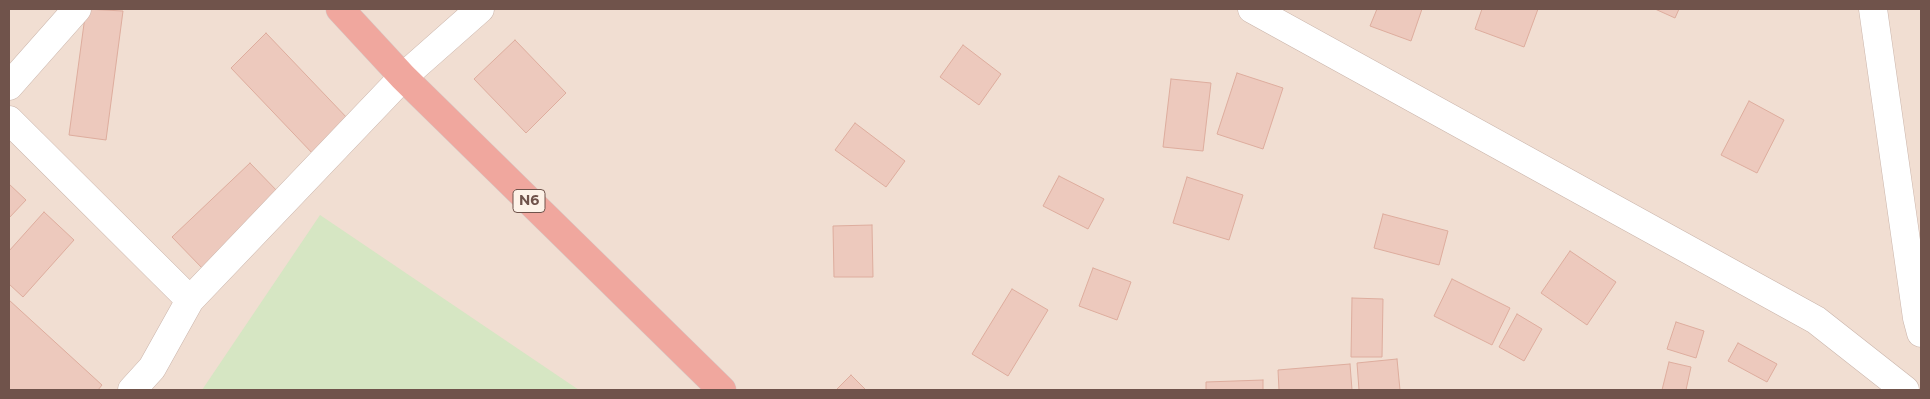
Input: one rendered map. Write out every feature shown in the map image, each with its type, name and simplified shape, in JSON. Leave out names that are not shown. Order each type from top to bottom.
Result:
[{"type":"highway","name":"N6","points":[[340,9],[403,77],[722,390]]},
{"type":"street","points":[[9,86],[77,9]]},
{"type":"street","points":[[132,390],[152,368],[190,300],[403,77],[480,9]]},
{"type":"street","points":[[1252,9],[1816,320],[1905,390]]},
{"type":"street","points":[[1873,9],[1917,318],[1921,333]]},
{"type":"street","points":[[9,120],[190,300]]},
{"type":"shaded area","points":[[9,9],[1921,9],[1921,390],[9,390]]},
{"type":"green space","points":[[320,215],[579,390],[202,390]]},
{"type":"building","points":[[86,9],[123,11],[106,140],[69,135]]},
{"type":"building","points":[[1377,9],[1422,9],[1411,41],[1370,26]]},
{"type":"building","points":[[1482,9],[1538,9],[1524,47],[1475,29]]},
{"type":"building","points":[[1655,9],[1679,9],[1675,18]]},
{"type":"building","points":[[266,33],[349,120],[314,155],[231,68]]},
{"type":"building","points":[[515,40],[566,93],[526,133],[474,79]]},
{"type":"building","points":[[963,45],[1001,74],[979,105],[940,77]]},
{"type":"building","points":[[1237,73],[1283,88],[1263,149],[1217,134]]},
{"type":"building","points":[[1171,79],[1211,83],[1203,151],[1163,147]]},
{"type":"building","points":[[1749,101],[1784,120],[1757,173],[1721,155]]},
{"type":"building","points":[[855,123],[905,161],[886,187],[835,150]]},
{"type":"building","points":[[250,163],[279,193],[202,268],[172,237]]},
{"type":"building","points":[[1059,176],[1104,199],[1088,229],[1043,206]]},
{"type":"building","points":[[1187,177],[1243,195],[1229,240],[1173,223]]},
{"type":"building","points":[[9,184],[26,200],[9,218]]},
{"type":"building","points":[[44,212],[74,240],[23,297],[9,284],[9,251]]},
{"type":"building","points":[[1383,214],[1448,231],[1439,265],[1374,248]]},
{"type":"building","points":[[872,225],[873,277],[834,277],[833,226]]},
{"type":"building","points":[[1570,251],[1616,282],[1587,325],[1541,293]]},
{"type":"building","points":[[1093,268],[1131,282],[1117,320],[1079,306]]},
{"type":"building","points":[[1452,279],[1510,308],[1492,345],[1434,316]]},
{"type":"building","points":[[1012,289],[1048,310],[1008,376],[972,354]]},
{"type":"building","points":[[1352,298],[1383,299],[1382,357],[1351,357]]},
{"type":"building","points":[[9,300],[102,385],[98,390],[9,390]]},
{"type":"building","points":[[1517,314],[1542,329],[1524,361],[1499,347]]},
{"type":"building","points":[[1676,322],[1704,331],[1696,358],[1667,349]]},
{"type":"building","points":[[1738,343],[1777,364],[1767,382],[1728,361]]},
{"type":"building","points":[[1397,359],[1400,390],[1359,390],[1357,363]]},
{"type":"building","points":[[1669,362],[1691,367],[1686,390],[1662,390]]},
{"type":"building","points":[[1350,364],[1352,390],[1279,390],[1278,370]]},
{"type":"building","points":[[851,375],[866,390],[836,390]]},
{"type":"building","points":[[1263,380],[1263,390],[1206,390],[1206,382]]}]
